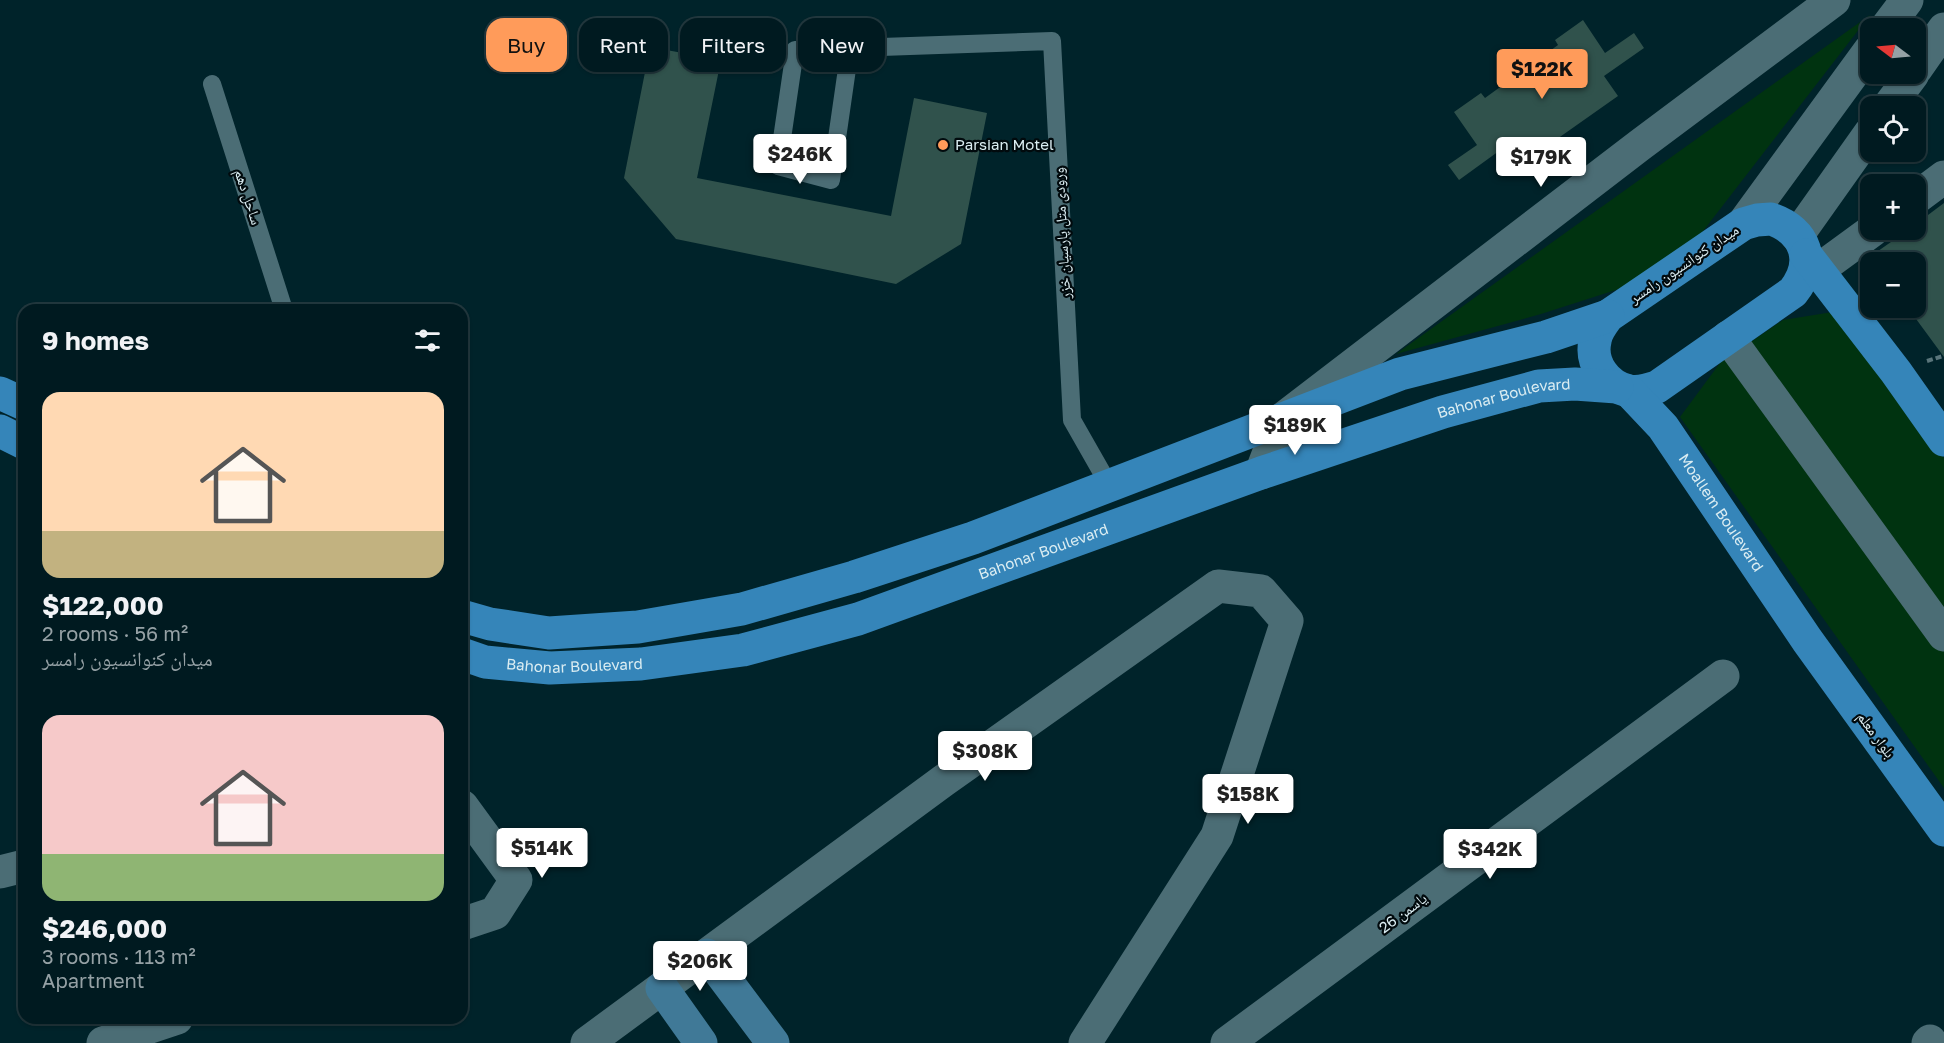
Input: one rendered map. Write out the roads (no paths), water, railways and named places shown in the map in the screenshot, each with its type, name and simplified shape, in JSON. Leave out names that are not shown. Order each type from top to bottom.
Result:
[{"type":"main road","name":"میدان کنوانسیون رامسر","points":[[1623,389],[1605,378],[1598,367],[1594,353],[1595,339],[1608,316],[1743,224],[1771,219],[1784,224],[1807,254]]},
{"type":"main road","points":[[1623,389],[1643,391],[1657,387],[1793,292],[1802,282],[1807,254]]},
{"type":"main road","points":[[1807,254],[1944,440]]},
{"type":"main road","name":"Bahonar Boulevard","points":[[468,618],[490,624],[549,633],[638,627],[742,609],[854,577],[973,538],[1108,484],[1400,374],[1546,337],[1608,316]]},
{"type":"main road","name":"Bahonar Boulevard","points":[[468,656],[485,662],[550,668],[640,664],[743,650],[858,620],[1261,473],[1443,412],[1539,386],[1575,384],[1623,389]]},
{"type":"main road","name":"Moallem Boulevard","points":[[1623,389],[1663,427],[1808,640],[1944,830]]},
{"type":"main road","points":[[0,393],[18,401]]},
{"type":"main road","points":[[0,431],[18,440]]},
{"type":"main road","points":[[707,955],[773,1043]]},
{"type":"main road","points":[[662,988],[701,1043]]},
{"type":"street","points":[[1261,473],[1281,420],[1640,145],[1834,0]]},
{"type":"street","points":[[1894,18],[1907,0]]},
{"type":"street","points":[[1926,55],[1944,29]]},
{"type":"street","points":[[1743,224],[1860,64]]},
{"type":"street","points":[[1807,254],[1860,152]]},
{"type":"street","points":[[1926,190],[1944,177]]},
{"type":"street","points":[[1807,254],[1860,235]]},
{"type":"street","points":[[1728,337],[1944,635]]},
{"type":"street","points":[[587,1043],[943,781],[1218,586],[1261,591],[1287,621],[1217,836],[1085,1043]]},
{"type":"street","name":"یاسمن 26","points":[[1227,1043],[1723,676]]},
{"type":"street","points":[[468,814],[516,880],[495,913],[468,922]]},
{"type":"street","points":[[0,872],[18,868]]},
{"type":"street","points":[[103,1043],[159,1024]]},
{"type":"lane","name":"ورودی متل پارسیان خزر","points":[[885,47],[1052,41],[1072,420],[1108,484]]},
{"type":"lane","name":"ورودی متل پارسیان خزر","points":[[850,48],[831,180],[778,166],[795,50],[850,48]]},
{"type":"lane","name":"ساحل دهم","points":[[212,84],[282,304]]},
{"type":"place","name":"Parsian Motel","points":[[943,145]]}]
